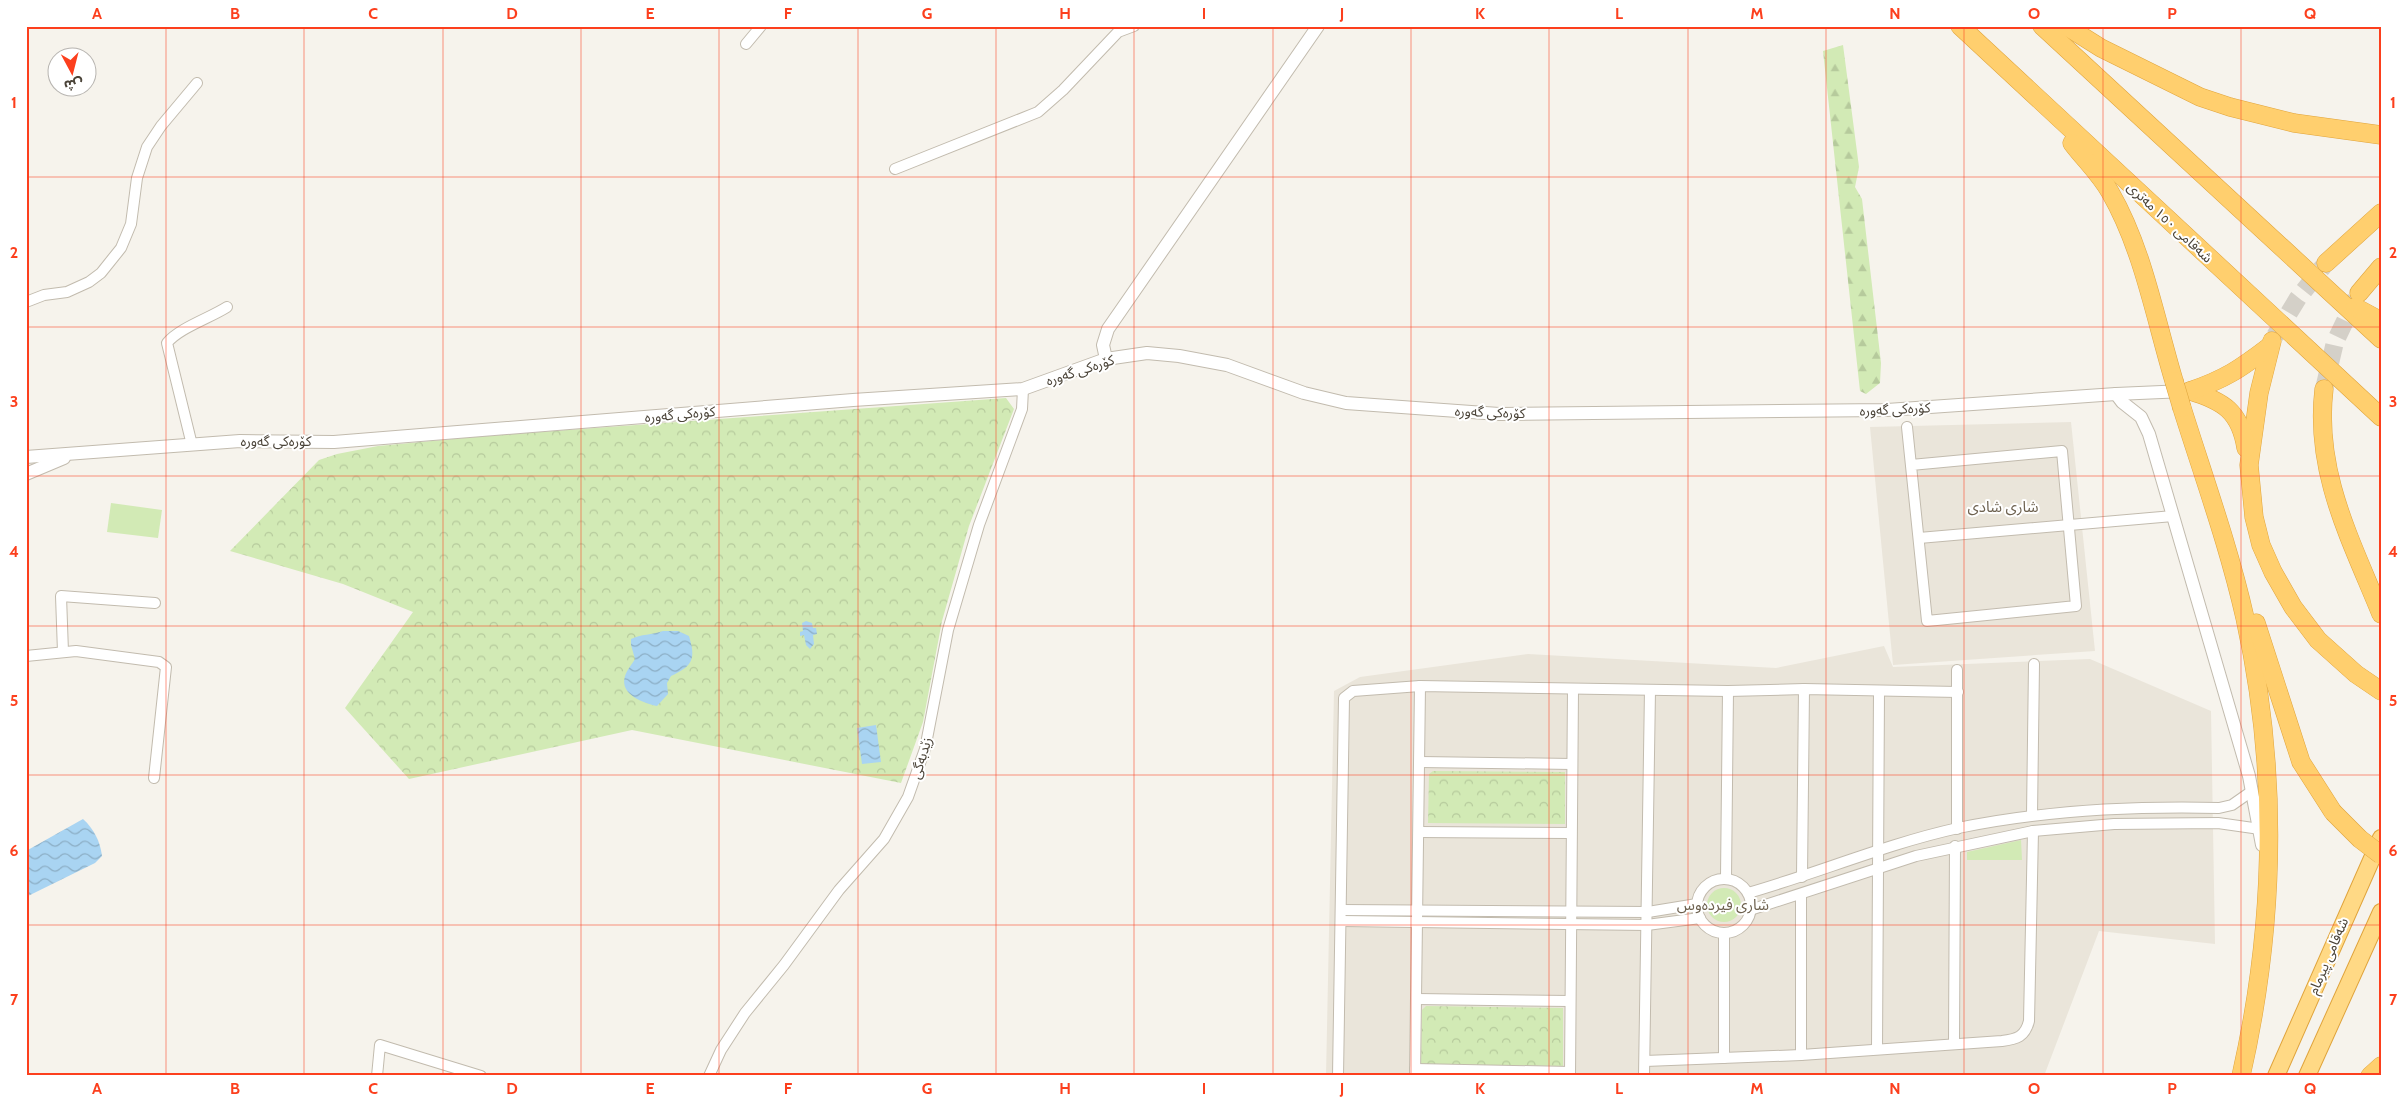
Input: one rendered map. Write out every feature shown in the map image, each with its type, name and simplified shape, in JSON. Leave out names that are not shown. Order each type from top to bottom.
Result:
[{"type":"highway","name":"شەقامی ١٥٠ مەتری","points":[[1960,26],[2381,417]]},
{"type":"highway","points":[[2042,26],[2381,339]]},
{"type":"highway","points":[[2066,26],[2101,48],[2162,80],[2207,99],[2294,123],[2381,135]]},
{"type":"highway","points":[[2037,99],[2108,190],[2121,214],[2135,248],[2182,408],[2229,555],[2247,626],[2262,714],[2270,832],[2257,994],[2241,1076]]},
{"type":"highway","points":[[2326,263],[2381,213]]},
{"type":"highway","points":[[2359,293],[2381,267]]},
{"type":"highway","points":[[2330,293],[2381,321]]},
{"type":"highway","points":[[2190,391],[2221,380],[2238,370],[2271,344],[2259,393],[2249,465]]},
{"type":"highway","points":[[2324,389],[2322,425],[2331,488],[2381,614]]},
{"type":"highway","points":[[2190,391],[2216,400],[2233,414],[2240,424],[2249,465],[2254,517],[2262,545],[2273,572],[2293,607],[2318,640],[2356,674],[2381,691]]},
{"type":"highway","points":[[2229,555],[2253,614],[2301,762],[2333,812],[2360,839],[2381,855]]},
{"type":"highway","name":"شەقامی پیرمام","points":[[2276,1076],[2381,838]]},
{"type":"highway","points":[[2307,1076],[2381,912]]},
{"type":"highway","points":[[2370,1076],[2381,1066]]},
{"type":"street","points":[[746,44],[761,26]]},
{"type":"street","points":[[895,169],[1038,112],[1063,90],[1118,32],[1134,26]]},
{"type":"street","points":[[1106,359],[1103,345],[1108,329],[1318,26]]},
{"type":"street","points":[[26,302],[44,295],[67,292],[89,282],[101,272],[121,248],[131,224],[137,178],[147,147],[160,126],[197,83]]},
{"type":"street","points":[[192,445],[167,343],[173,336],[210,318],[227,307]]},
{"type":"street","name":"کۆرەکی گەورە","points":[[26,456],[73,455],[240,441],[334,442],[853,400],[1023,389],[1106,359],[1147,353],[1179,356],[1227,365],[1304,393],[1346,403],[1499,414],[1887,410],[2116,394],[2190,391]]},
{"type":"street","name":"زێدبەگی","points":[[709,1076],[721,1050],[741,1019],[784,965],[839,890],[884,839],[908,797],[925,750],[948,630],[979,525],[1022,409],[1023,389]]},
{"type":"street","points":[[2116,394],[2122,402],[2137,413],[2144,423],[2173,516],[2252,791],[2260,829],[2267,883]]},
{"type":"street","points":[[1907,427],[1927,621],[2076,606],[2062,451],[1911,465]]},
{"type":"street","points":[[26,474],[73,455]]},
{"type":"street","points":[[1919,538],[2173,516]]},
{"type":"street","points":[[63,652],[61,596],[155,603]]},
{"type":"street","points":[[26,656],[76,651],[159,662],[166,667],[154,778]]},
{"type":"street","points":[[2032,815],[2034,664]]},
{"type":"street","points":[[1957,670],[1957,828]]},
{"type":"street","points":[[1338,1076],[1342,921],[1344,698],[1353,691],[1420,686],[1728,691],[1804,689],[1958,692]]},
{"type":"street","points":[[1420,686],[1415,1073],[1570,1074],[1573,689]]},
{"type":"street","points":[[1802,877],[1804,689]]},
{"type":"street","points":[[1644,1076],[1650,690]]},
{"type":"street","points":[[1726,878],[1728,691]]},
{"type":"street","points":[[1877,1049],[1877,868],[1879,850],[1880,691]]},
{"type":"street","points":[[1420,762],[1572,764]]},
{"type":"street","points":[[1748,893],[1802,877],[1879,850],[1957,828],[2032,815],[2103,808],[2219,808],[2232,805],[2252,791]]},
{"type":"street","points":[[1750,910],[1801,895],[1877,868],[1955,846],[2034,831],[2082,826],[2224,823],[2260,829]]},
{"type":"street","points":[[1645,1062],[1801,1055],[2014,1039],[2022,1036],[2027,1029],[2034,831]]},
{"type":"street","points":[[1419,832],[1571,833]]},
{"type":"street","points":[[1954,1044],[1955,846]]},
{"type":"street","points":[[1726,878],[1739,883],[1748,893],[1750,910],[1746,922],[1740,928],[1724,933],[1707,926],[1700,918],[1697,904],[1700,893],[1713,881],[1726,878]]},
{"type":"street","points":[[1801,895],[1801,1055]]},
{"type":"street","points":[[1342,921],[1418,916],[1648,912],[1697,904]]},
{"type":"street","points":[[1341,910],[1571,924],[1647,924],[1700,918]]},
{"type":"street","points":[[1724,933],[1724,1058]]},
{"type":"street","points":[[1417,999],[1570,1001]]},
{"type":"street","points":[[377,1076],[380,1045],[479,1075]]},
{"type":"shaded area","name":"شاری شادی","points":[[2071,422],[2095,651],[1893,665],[1870,427]]},
{"type":"shaded area","name":"شاری فیردەوس","points":[[1884,646],[1893,667],[2090,659],[2211,711],[2215,944],[2099,931],[2044,1076],[1326,1076],[1334,691],[1360,677],[1528,654],[1776,668]]},
{"type":"green space","points":[[1843,45],[1859,167],[1855,187],[1862,199],[1881,363],[1880,383],[1866,394],[1860,391],[1823,51]]},
{"type":"green space","points":[[1006,398],[1014,409],[969,526],[942,621],[923,722],[901,783],[632,730],[409,779],[345,708],[413,612],[343,584],[230,551],[319,460],[337,454],[378,446],[485,436]]},
{"type":"green space","points":[[111,503],[162,510],[158,538],[107,532]]},
{"type":"green space","points":[[1433,771],[1565,772],[1565,824],[1428,823],[1429,774]]},
{"type":"green space","points":[[2021,840],[2022,860],[1967,860],[1967,852]]},
{"type":"green space","points":[[1724,888],[1736,893],[1741,905],[1736,917],[1724,922],[1712,917],[1707,905],[1712,893]]},
{"type":"green space","points":[[1426,1006],[1563,1008],[1563,1066],[1421,1064],[1422,1010]]},
{"type":"water","points":[[806,621],[812,623],[813,628],[816,628],[817,634],[813,635],[814,644],[810,649],[806,645],[804,635],[800,636],[800,632],[803,631],[802,623]]},
{"type":"water","points":[[663,631],[678,631],[689,636],[692,656],[691,661],[684,669],[671,676],[667,683],[668,694],[657,706],[634,697],[629,693],[624,683],[625,676],[635,659],[631,639]]},
{"type":"water","points":[[876,725],[881,762],[862,764],[857,728]]},
{"type":"water","points":[[83,819],[96,836],[102,856],[95,863],[26,897],[26,851]]},
{"type":"tunnel","points":[[2275,336],[2298,298],[2326,263]]},
{"type":"tunnel","points":[[2324,389],[2335,342],[2356,298]]},
{"type":"district","name":"شاری شادی","points":[[2003,507]]},
{"type":"district","name":"شاری فیردەوس","points":[[1723,905]]}]
